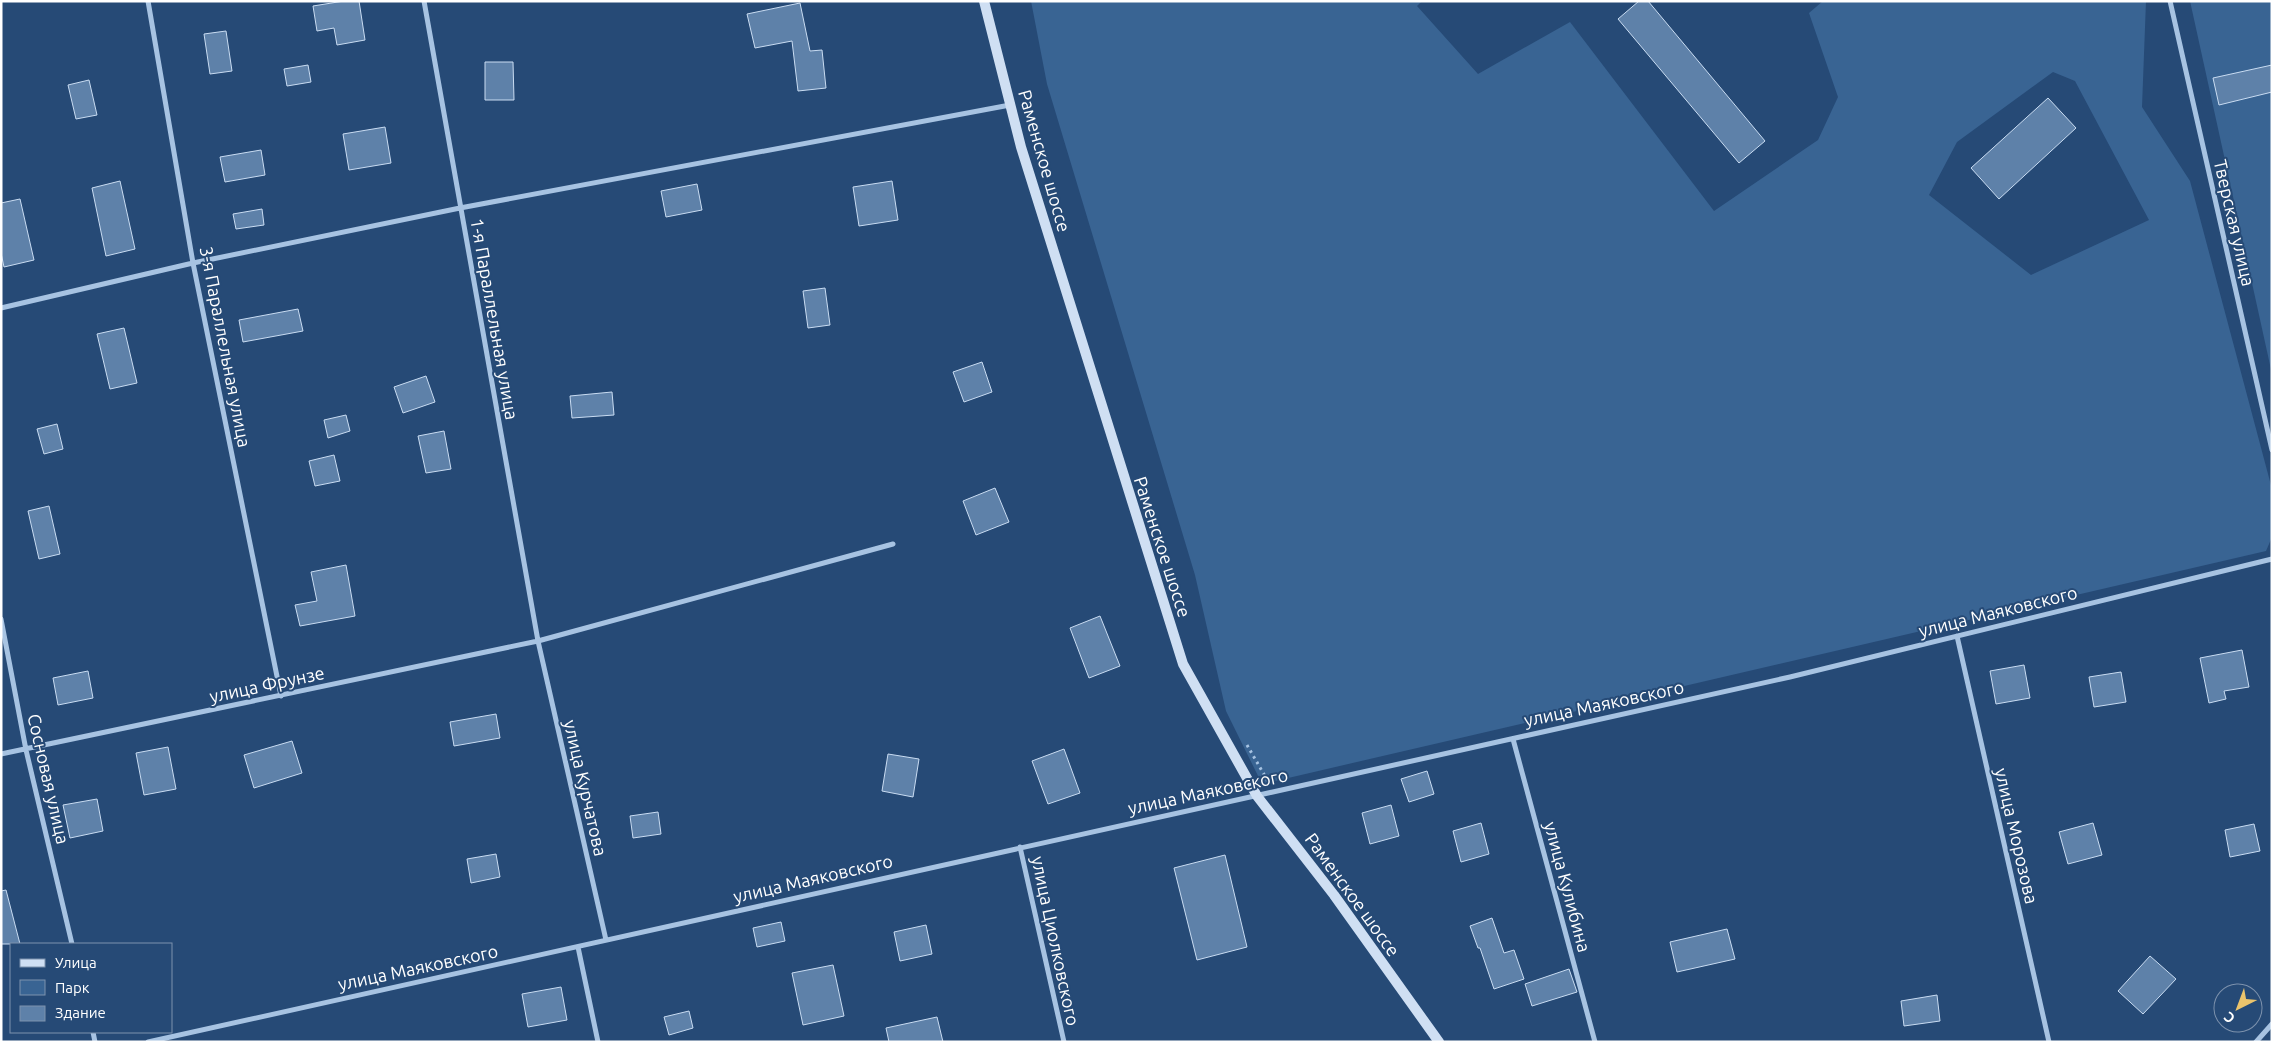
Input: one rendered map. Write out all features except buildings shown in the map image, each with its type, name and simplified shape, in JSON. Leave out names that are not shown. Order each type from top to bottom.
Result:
[{"type":"main road","name":"Раменское шоссе","points":[[984,1],[1010,104],[1113,447],[1182,664],[1258,796],[1334,895],[1439,1042]]},
{"type":"street","name":"3-я Параллельная улица","points":[[148,1],[194,263],[281,696]]},
{"type":"street","name":"1-я Параллельная улица","points":[[424,1],[538,641]]},
{"type":"street","name":"Тверская улица","points":[[2170,1],[2272,450]]},
{"type":"street","points":[[1,308],[194,263],[460,208],[1010,104]]},
{"type":"street","name":"улица Фрунзе","points":[[1,754],[538,641],[894,544]]},
{"type":"street","name":"улица Маяковского","points":[[148,1042],[578,947],[1020,846],[1258,796],[1790,677],[2272,559]]},
{"type":"street","name":"Сосновая улица","points":[[1,619],[26,750],[72,943]]},
{"type":"street","name":"улица Морозова","points":[[1957,636],[2049,1042]]},
{"type":"street","name":"улица Курчатова","points":[[538,641],[606,940]]},
{"type":"street","name":"улица Кулибина","points":[[1513,739],[1595,1042]]},
{"type":"street","name":"улица Циолковского","points":[[1020,846],[1064,1042]]},
{"type":"street","points":[[578,947],[598,1042]]},
{"type":"street","points":[[2256,1042],[2272,1024]]},
{"type":"path","points":[[1244,742],[1275,792]]},
{"type":"green space","points":[[1031,1],[1422,1],[1417,6],[1478,74],[1570,22],[1714,211],[1818,140],[1838,97],[1809,13],[1823,1],[2146,1],[2142,107],[2190,181],[2272,489],[2272,537],[2266,551],[1262,784],[1226,711],[1195,575],[1047,84]],"holes":[[[2053,72],[2075,81],[2149,220],[2031,275],[1929,195],[1957,142]]]},
{"type":"green space","points":[[2190,1],[2272,1],[2272,374]]}]
